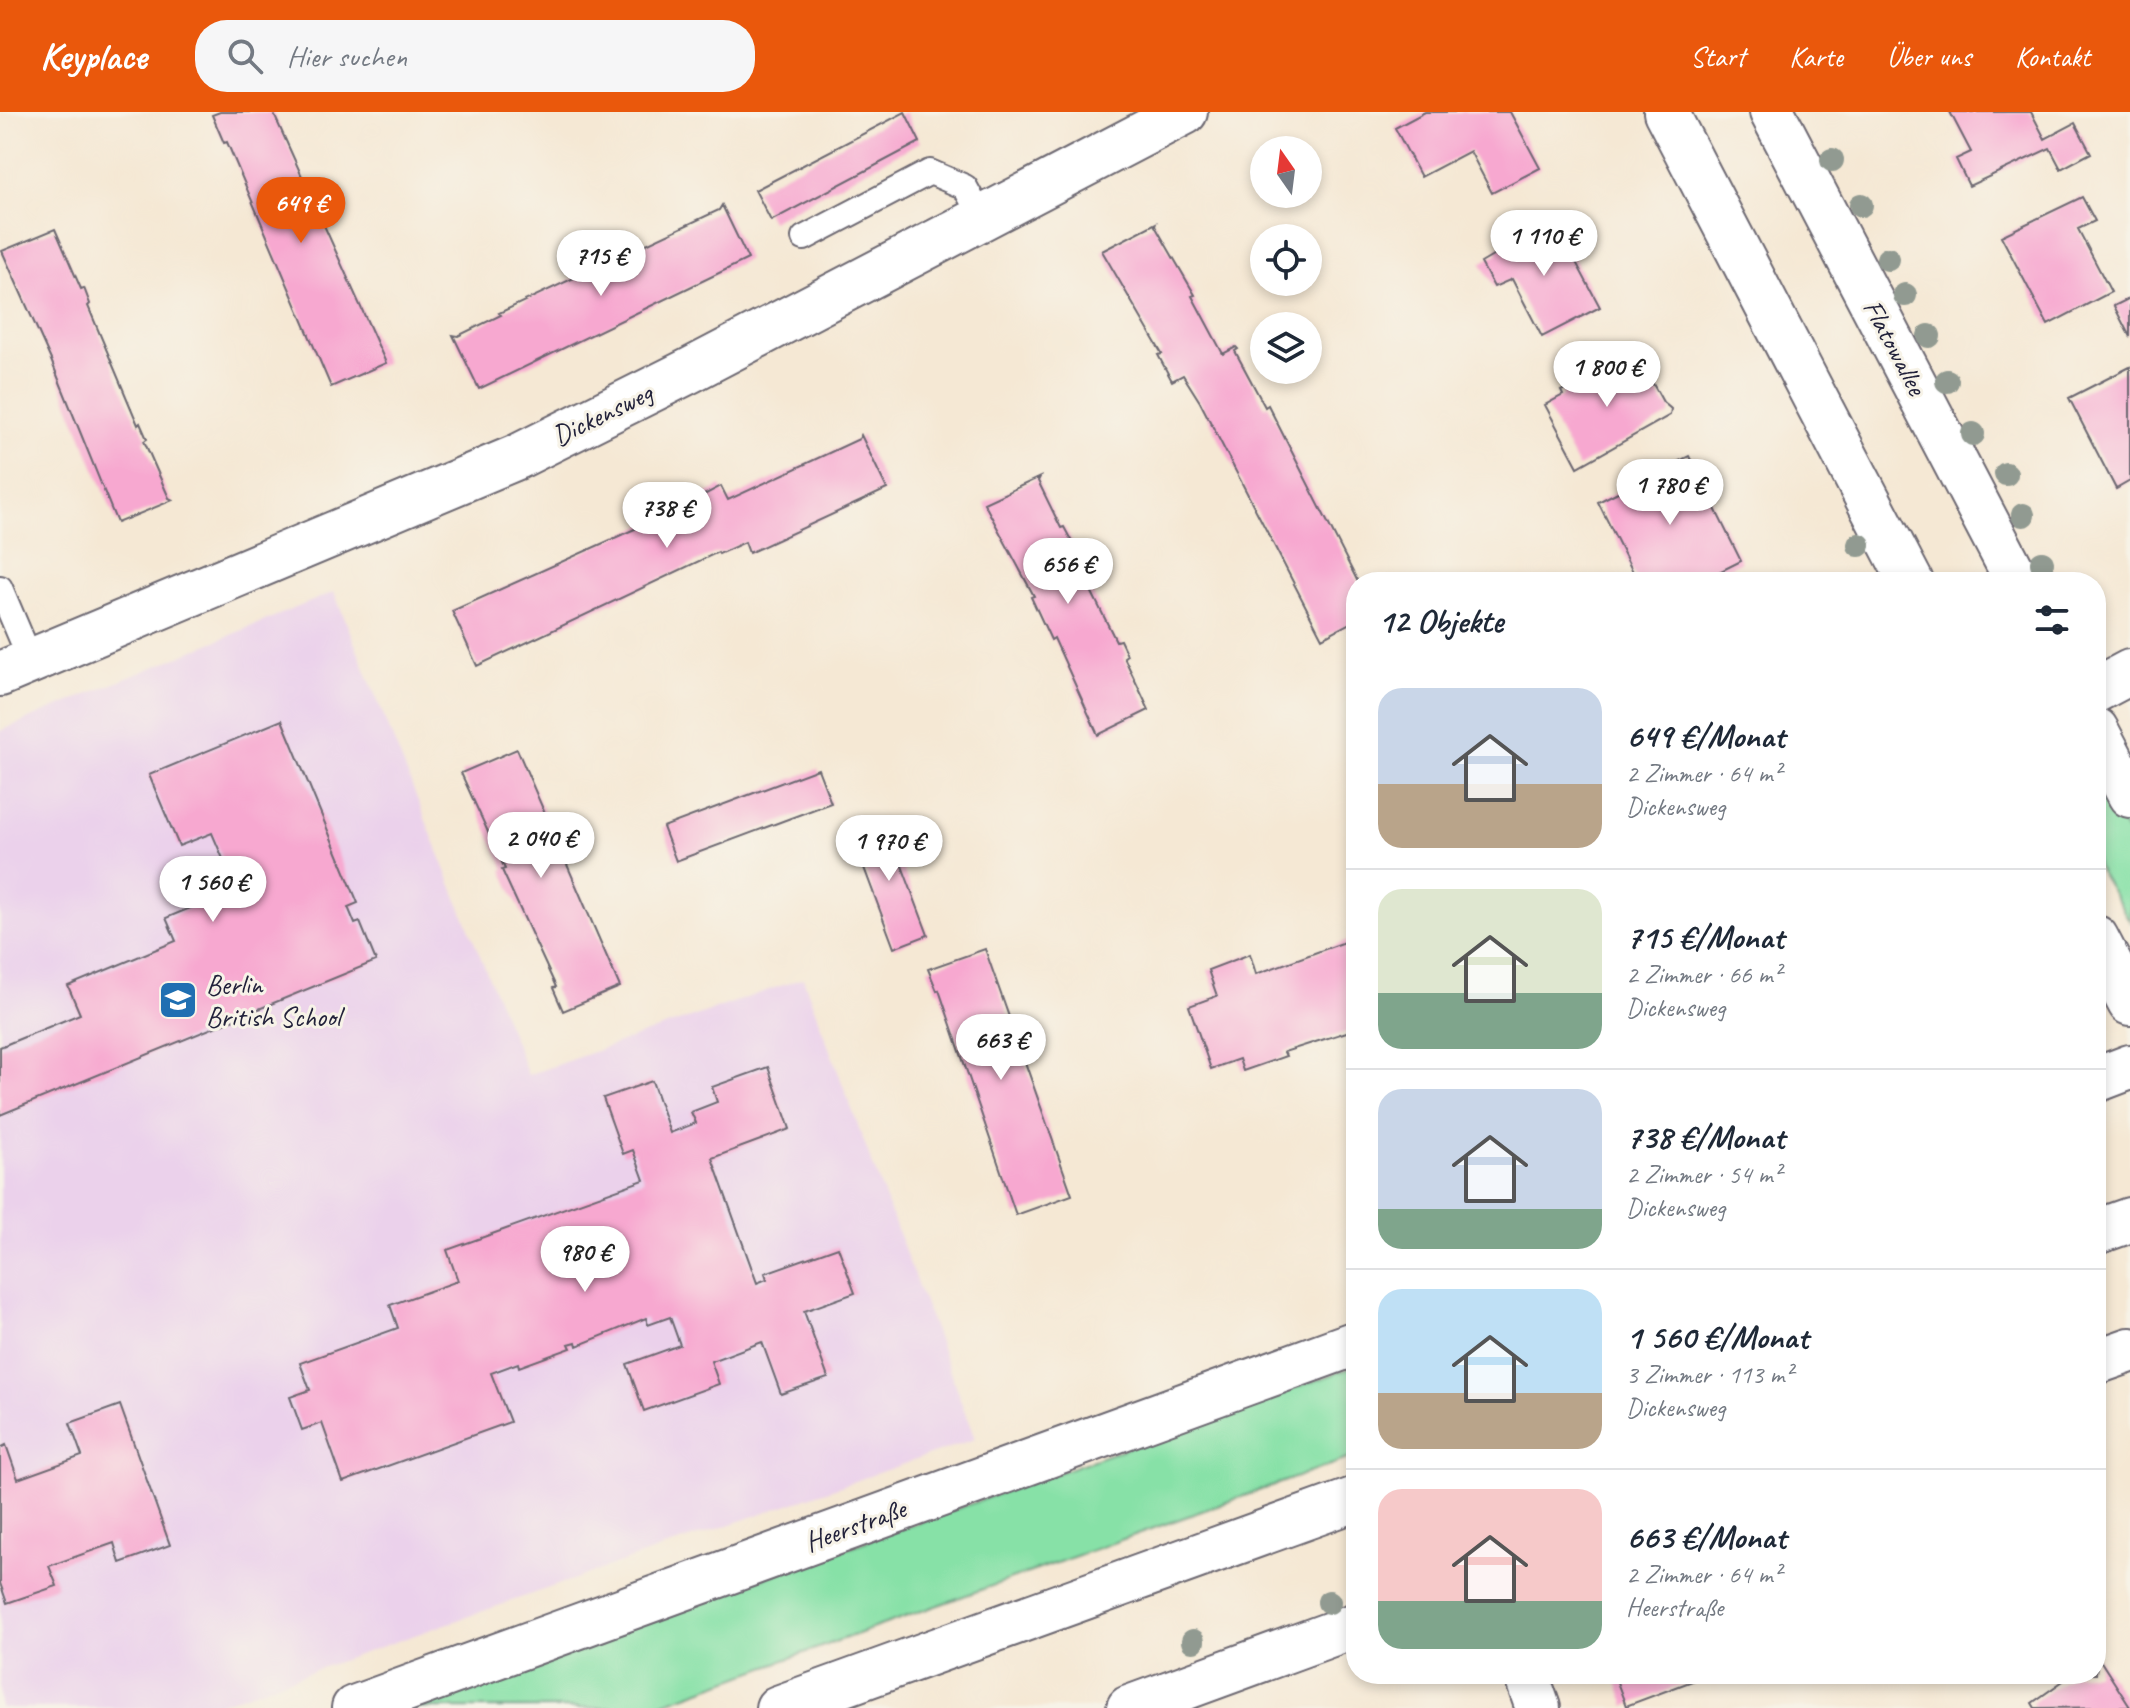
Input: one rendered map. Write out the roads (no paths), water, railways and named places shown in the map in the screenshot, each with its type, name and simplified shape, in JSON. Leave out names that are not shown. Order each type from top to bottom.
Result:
[{"type":"street","name":"Dickensweg","points":[[16,668],[517,457],[1185,112]]},
{"type":"street","points":[[1666,112],[1906,572]]},
{"type":"street","name":"Flatowallee","points":[[1772,112],[2013,572]]},
{"type":"street","points":[[2106,685],[2130,672]]},
{"type":"street","points":[[2106,749],[2130,795]]},
{"type":"street","points":[[2106,957],[2130,1003]]},
{"type":"street","points":[[2106,1076],[2130,1067]]},
{"type":"street","points":[[2106,1228],[2130,1220]]},
{"type":"street","name":"Heerstraße","points":[[354,1708],[1346,1347]]},
{"type":"street","points":[[2106,1358],[2130,1350]]},
{"type":"street","points":[[778,1708],[1346,1503]]},
{"type":"street","points":[[1129,1708],[1346,1629]]},
{"type":"street","points":[[1530,1684],[1538,1708]]},
{"type":"lane","points":[[804,238],[930,172],[965,187],[982,218]]},
{"type":"lane","points":[[0,588],[16,668]]},
{"type":"place","name":"Berlin British School","points":[[178,1000]]}]
